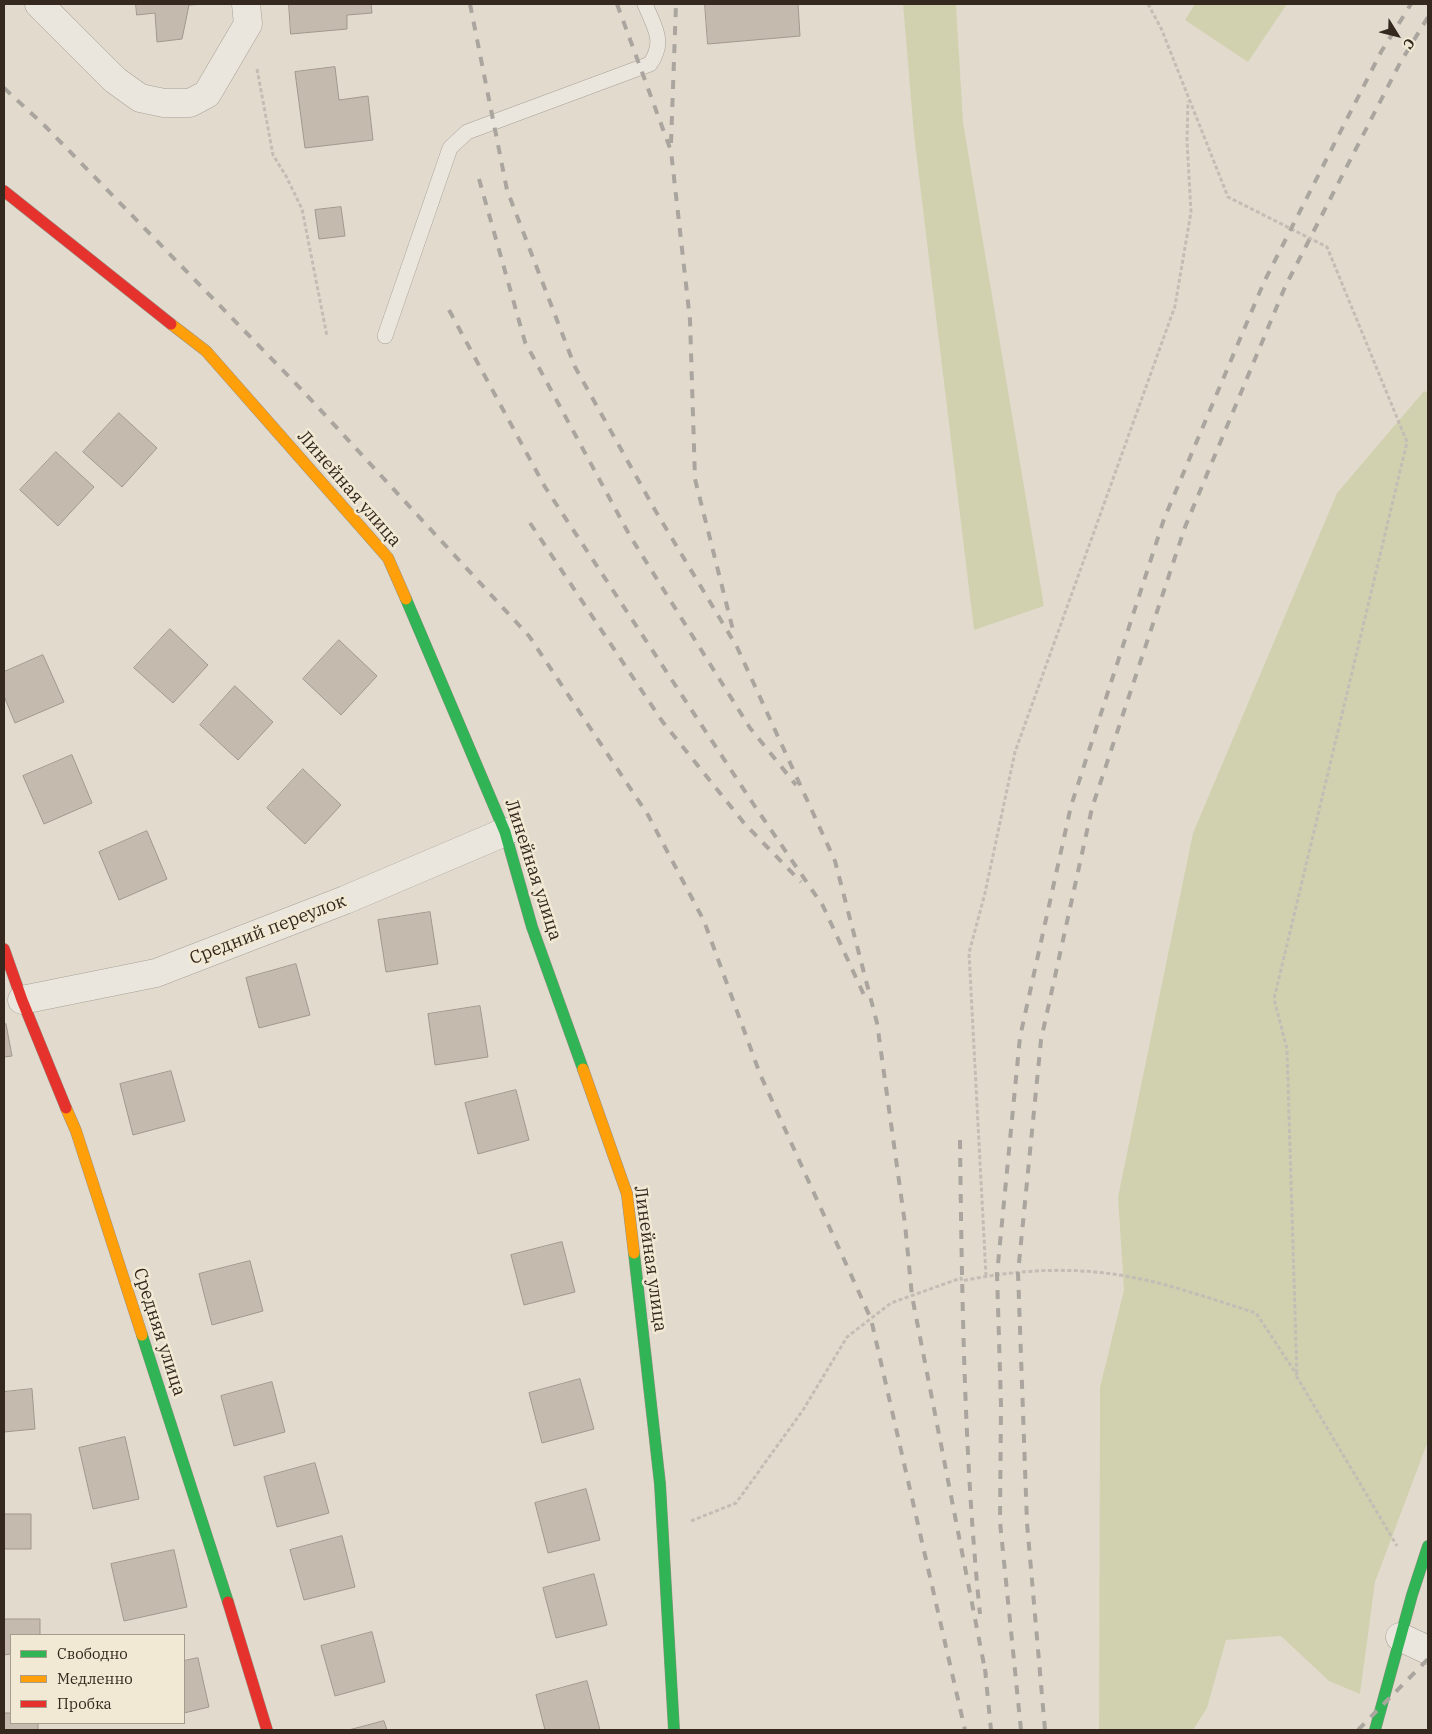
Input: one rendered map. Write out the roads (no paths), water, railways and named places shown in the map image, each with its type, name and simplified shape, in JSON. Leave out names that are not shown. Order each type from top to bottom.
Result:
[{"type":"street","points":[[39,4],[115,80],[140,98],[164,103],[190,103],[207,94],[247,14]]},
{"type":"street","name":"Линейная улица","points":[[4,191],[206,352],[388,558],[505,832],[532,927],[627,1194],[659,1474],[674,1730]]},
{"type":"street","name":"Средний переулок","points":[[22,1000],[156,973],[345,900],[505,832]]},
{"type":"street","name":"Средняя улица","points":[[4,949],[22,1000],[76,1131],[236,1627],[267,1730]]},
{"type":"street","points":[[1375,1730],[1400,1637],[1428,1546]]},
{"type":"street","points":[[1400,1637],[1428,1650]]},
{"type":"lane","points":[[385,336],[450,148],[467,132],[650,64],[657,54],[660,42],[645,4]]},
{"type":"railway","points":[[470,4],[507,190],[575,367],[655,510],[737,647],[835,861],[877,1023],[905,1224],[912,1296],[986,1675]]},
{"type":"railway","points":[[617,4],[671,151],[690,320],[695,479],[734,634]]},
{"type":"railway","points":[[671,143],[676,4]]},
{"type":"railway","points":[[1021,1730],[1000,1522],[1001,1404],[997,1274],[1020,1037],[1071,806],[1164,519],[1264,282],[1381,52],[1411,4]]},
{"type":"railway","points":[[1045,1730],[1027,1523],[1018,1273],[1041,1040],[1092,808],[1185,527],[1285,287],[1400,63],[1428,17]]},
{"type":"railway","points":[[4,88],[45,126],[302,390],[529,636],[648,815],[704,921],[760,1074],[871,1319],[965,1730]]},
{"type":"railway","points":[[479,179],[525,342],[630,536],[750,728],[796,785]]},
{"type":"railway","points":[[449,310],[545,487],[754,805],[823,906],[864,995]]},
{"type":"railway","points":[[530,523],[662,721],[744,823],[801,882]]},
{"type":"railway","points":[[960,1140],[967,1437],[980,1614]]},
{"type":"railway","points":[[1358,1730],[1428,1659]]},
{"type":"railway","points":[[985,1669],[991,1730]]}]
